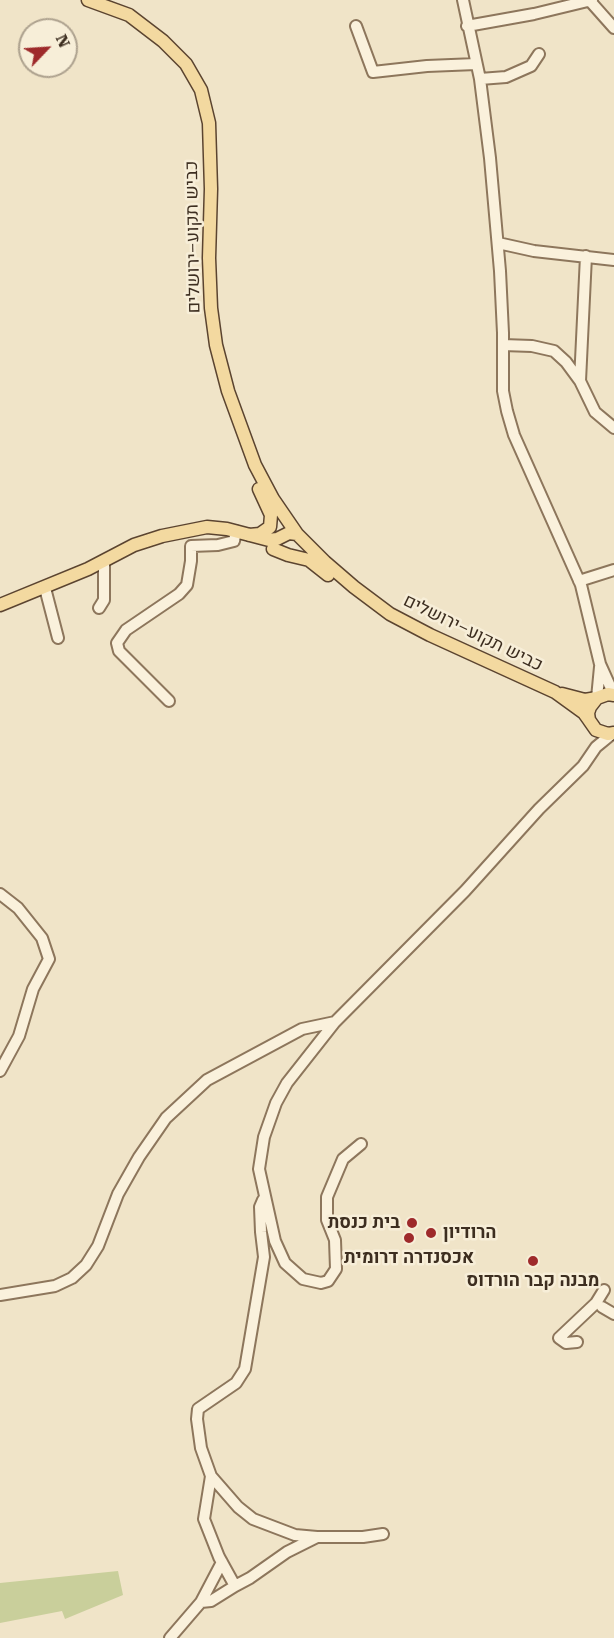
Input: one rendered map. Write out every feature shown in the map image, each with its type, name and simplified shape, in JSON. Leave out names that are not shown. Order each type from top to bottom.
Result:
[{"type":"main road","name":"כביש תקוע–ירושלים","points":[[88,0],[129,15],[163,41],[186,64],[201,90],[210,123],[209,258],[211,308],[216,345],[228,391],[255,465],[273,499],[297,534],[325,562],[390,614],[430,636],[555,692],[585,700],[608,694],[614,695]]},
{"type":"main road","points":[[228,391],[226,407],[237,439],[271,515],[270,527],[260,534],[242,533]]},
{"type":"main road","points":[[0,605],[45,588],[134,545],[188,530],[207,527],[269,540],[289,533],[297,534],[292,542],[273,549]]},
{"type":"main road","points":[[242,533],[260,544],[309,560],[362,601],[376,603]]},
{"type":"main road","name":"כביש תקוע–ירושלים","points":[[555,692],[584,713],[591,722]]},
{"type":"main road","points":[[597,698],[590,707],[591,722],[602,733],[614,733]]},
{"type":"street","points":[[463,0],[480,79],[490,158],[498,243],[503,391],[514,435],[579,581],[592,624],[600,664],[614,695]]},
{"type":"street","points":[[467,26],[591,1],[614,28]]},
{"type":"street","points":[[356,26],[373,72],[427,66],[476,64]]},
{"type":"street","points":[[480,79],[506,77],[531,66],[539,54]]},
{"type":"street","points":[[498,243],[534,251],[614,260]]},
{"type":"street","points":[[580,381],[586,256]]},
{"type":"street","points":[[503,345],[532,346],[554,351],[566,362],[580,381],[595,412],[614,428]]},
{"type":"street","points":[[169,701],[120,651],[117,643],[126,630],[179,594],[187,585],[191,546],[218,545],[234,541],[242,533]]},
{"type":"street","points":[[99,608],[104,600],[104,561]]},
{"type":"street","points":[[579,581],[614,570]]},
{"type":"street","points":[[45,588],[58,638]]},
{"type":"street","points":[[597,698],[600,664]]},
{"type":"street","points":[[591,722],[596,734],[596,747]]},
{"type":"street","points":[[362,1144],[343,1159],[327,1197],[327,1220],[337,1255],[336,1269],[328,1281],[321,1283],[303,1279],[285,1263],[275,1241],[259,1169],[264,1137],[276,1103],[298,1067],[335,1022],[465,891],[538,809],[583,766],[596,747],[614,733]]},
{"type":"street","points":[[0,894],[18,908],[42,938],[49,959],[33,989],[19,1036],[5,1051],[0,1071]]},
{"type":"street","points":[[0,1294],[55,1286],[72,1278],[86,1265],[98,1246],[118,1194],[139,1157],[166,1118],[207,1080],[302,1029],[335,1022]]},
{"type":"street","points":[[264,1196],[260,1208],[264,1257],[245,1369],[230,1388],[198,1409],[201,1448],[211,1476],[238,1508],[253,1519],[295,1535],[363,1537],[383,1534]]},
{"type":"street","points":[[577,1342],[566,1343],[559,1338],[596,1303],[604,1290]]},
{"type":"street","points":[[602,1307],[614,1314]]},
{"type":"street","points":[[211,1476],[204,1519],[235,1587]]},
{"type":"street","points":[[201,1602],[211,1601],[287,1552],[317,1537]]},
{"type":"street","points":[[170,1638],[201,1602],[222,1562]]},
{"type":"green space","points":[[118,1571],[123,1595],[65,1619],[62,1611],[0,1623],[0,1583]]},
{"type":"place","name":"בית כנסת","points":[[412,1223]]},
{"type":"place","name":"הרודיון","points":[[431,1233]]},
{"type":"place","name":"אכסנדרה דרומית","points":[[409,1238]]},
{"type":"place","name":"מבנה קבר הורדוס","points":[[533,1261]]}]
